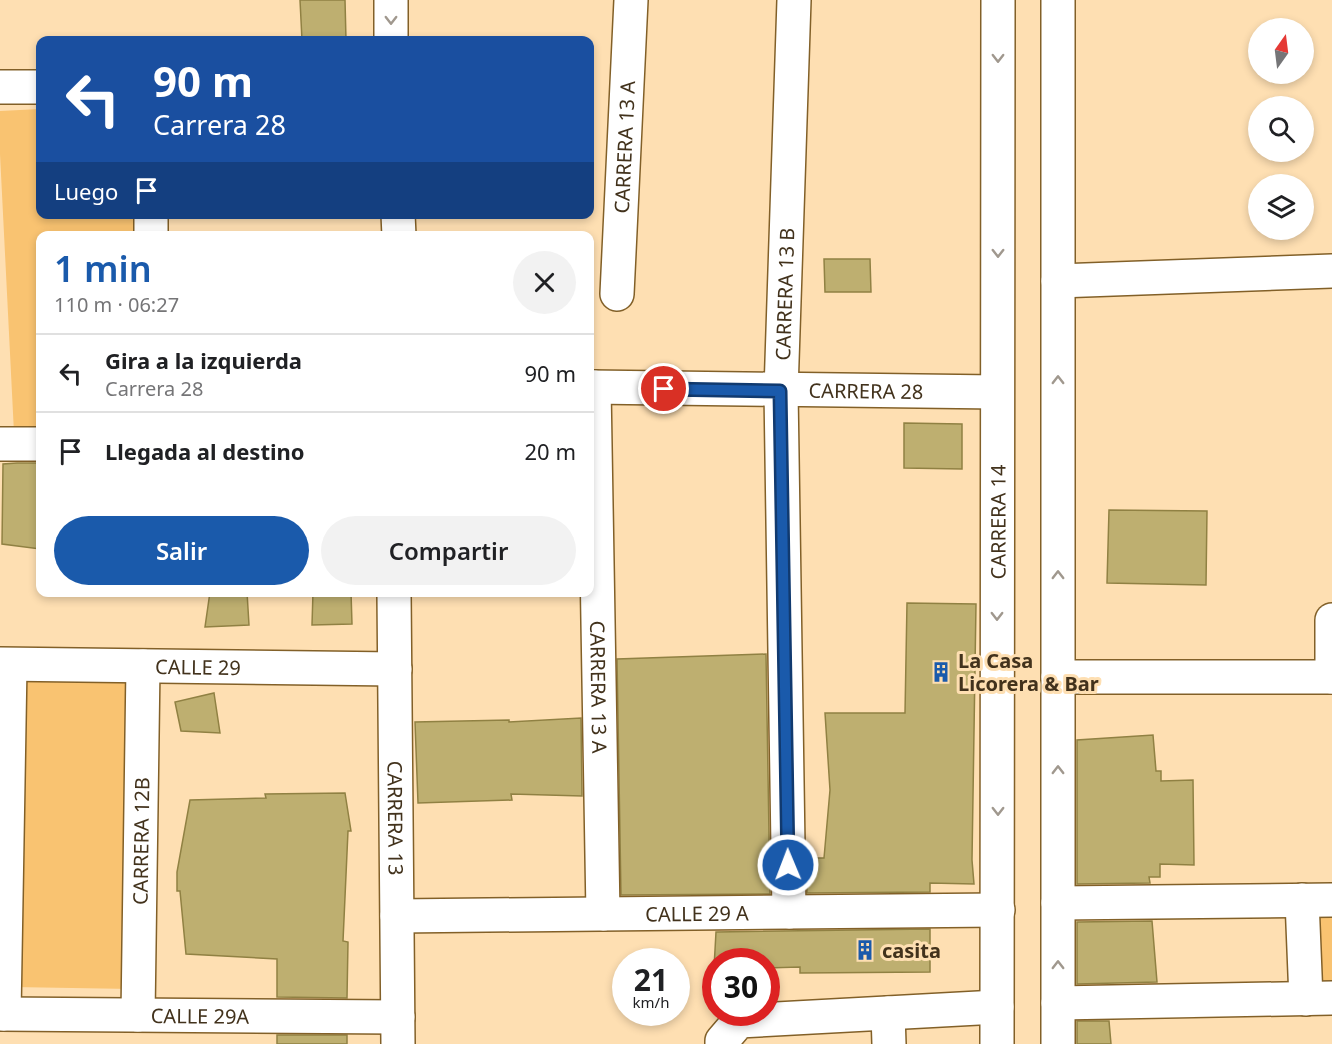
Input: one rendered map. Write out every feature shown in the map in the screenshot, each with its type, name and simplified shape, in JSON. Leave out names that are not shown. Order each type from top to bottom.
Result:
[{"type":"street","points":[[391,0],[391,36]]},
{"type":"street","name":"CARRERA 13 A","points":[[617,294],[631,0]]},
{"type":"street","name":"CARRERA 13 B","points":[[789,912],[780,391],[794,0]]},
{"type":"street","name":"CARRERA 14","points":[[997,1044],[998,0]]},
{"type":"street","points":[[1058,0],[1058,1044]]},
{"type":"street","points":[[0,87],[36,87]]},
{"type":"street","points":[[1058,281],[1332,271]]},
{"type":"street","name":"CARRERA 28","points":[[594,387],[997,392]]},
{"type":"street","points":[[0,444],[36,444]]},
{"type":"street","name":"CARRERA 13 A","points":[[594,483],[603,914]]},
{"type":"street","name":"CARRERA 13","points":[[394,597],[398,1030]]},
{"type":"street","points":[[1058,677],[1332,677],[1332,620]]},
{"type":"street","points":[[2,1014],[5,664]]},
{"type":"street","name":"CALLE 29","points":[[5,664],[395,669]]},
{"type":"street","name":"CARRERA 12B","points":[[138,1015],[143,666]]},
{"type":"street","points":[[1058,903],[1317,900],[1319,999],[1058,1003]]},
{"type":"street","name":"CALLE 29 A","points":[[397,916],[998,910]]},
{"type":"street","points":[[722,1044],[739,1021],[889,1029],[997,1007]]},
{"type":"street","name":"CALLE 29A","points":[[2,1014],[138,1015],[398,1030]]},
{"type":"shaded area","points":[[36,109],[36,219],[133,219],[134,231],[36,231],[36,432],[14,433],[0,154],[0,111]]},
{"type":"shaded area","points":[[135,671],[133,989],[12,987],[17,672]]},
{"type":"shaded area","points":[[1311,908],[1332,908],[1332,989],[1313,989]]},
{"type":"building","points":[[300,0],[345,0],[346,36],[302,36]]},
{"type":"building","points":[[824,259],[870,259],[871,292],[825,292]]},
{"type":"building","points":[[904,423],[962,424],[962,469],[904,468]]},
{"type":"building","points":[[36,463],[36,548],[2,544],[3,464]]},
{"type":"building","points":[[1109,510],[1207,511],[1206,585],[1107,583]]},
{"type":"building","points":[[209,597],[247,597],[249,625],[205,627]]},
{"type":"building","points":[[313,597],[351,597],[352,624],[312,625]]},
{"type":"building","points":[[907,603],[976,604],[972,860],[974,884],[930,883],[930,892],[807,893],[807,858],[824,858],[830,790],[825,713],[905,713]]},
{"type":"building","points":[[766,654],[770,894],[621,895],[617,659]]},
{"type":"building","points":[[214,693],[220,733],[181,731],[175,702]]},
{"type":"building","points":[[581,718],[582,796],[511,794],[512,800],[418,803],[415,722],[509,720],[509,722]]},
{"type":"building","points":[[1153,735],[1156,771],[1161,771],[1161,781],[1193,780],[1194,865],[1160,864],[1160,877],[1149,877],[1150,883],[1077,884],[1077,740]]},
{"type":"building","points":[[345,793],[351,831],[348,831],[343,941],[348,942],[347,998],[277,997],[277,959],[186,954],[180,891],[177,891],[177,872],[190,800],[266,798],[265,794]]},
{"type":"building","points":[[1152,921],[1157,982],[1077,984],[1077,922]]},
{"type":"building","name":"casita","points":[[930,929],[930,972],[800,973],[800,967],[780,968],[780,948],[715,948],[716,932]]},
{"type":"building","points":[[1077,1021],[1109,1021],[1111,1044],[1077,1044]]},
{"type":"building","points":[[277,1035],[347,1035],[347,1044],[277,1044]]},
{"type":"place","name":"La Casa Licorera & Bar","points":[[941,672]]},
{"type":"place","name":"casita","points":[[865,950]]},
{"type":"route","points":[[664,389],[780,391],[788,865]]}]
